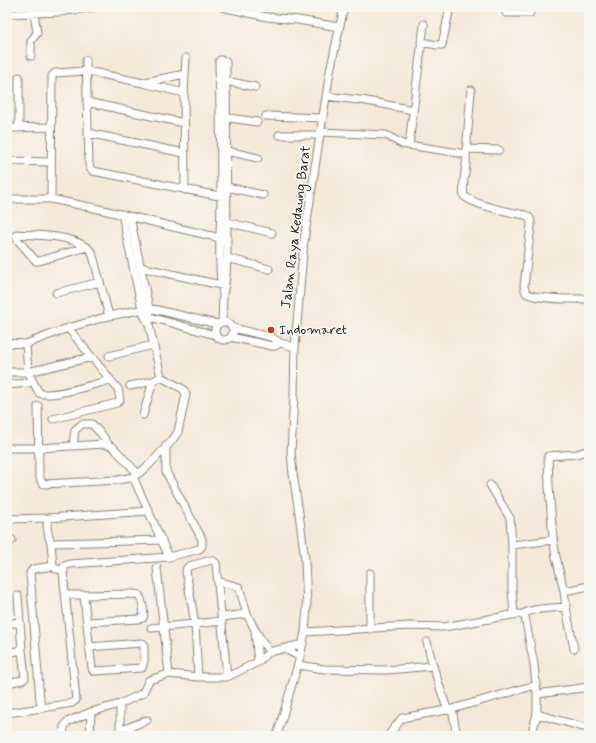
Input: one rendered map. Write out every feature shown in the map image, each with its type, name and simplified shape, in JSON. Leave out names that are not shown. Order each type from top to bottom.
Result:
[{"type":"street","points":[[7,14],[58,12],[95,7]]},
{"type":"street","points":[[222,7],[267,17],[298,20],[339,27]]},
{"type":"street","name":"Jalan Raya Kedaung Barat","points":[[277,736],[306,632],[307,607],[304,560],[291,452],[295,347],[304,241],[322,118],[344,7]]},
{"type":"street","points":[[421,42],[437,46],[442,44],[450,7]]},
{"type":"street","points":[[506,7],[506,13],[530,13]]},
{"type":"street","points":[[31,56],[31,41],[37,33],[34,13]]},
{"type":"street","points":[[409,145],[424,24]]},
{"type":"street","points":[[185,190],[184,93],[186,58]]},
{"type":"street","points":[[86,60],[89,164],[93,171],[224,197]]},
{"type":"street","points":[[215,335],[215,327],[220,323],[223,295],[223,285],[223,239],[224,197],[223,117],[226,61],[220,60],[223,117],[227,151],[227,187],[224,197],[227,222],[223,239],[227,258],[223,285]]},
{"type":"street","points":[[51,199],[53,74],[87,71],[184,93]]},
{"type":"street","points":[[143,83],[185,74]]},
{"type":"street","points":[[19,77],[19,128]]},
{"type":"street","points":[[226,81],[256,87]]},
{"type":"street","points":[[471,90],[466,152],[467,161],[463,186],[464,196],[478,203],[525,215],[531,219],[524,286],[526,293],[533,297],[589,299]]},
{"type":"street","points":[[326,96],[367,101],[413,110]]},
{"type":"street","points":[[87,102],[184,123]]},
{"type":"street","points":[[266,116],[322,118]]},
{"type":"street","points":[[223,117],[257,122]]},
{"type":"street","points":[[7,128],[52,127]]},
{"type":"street","points":[[88,133],[184,153]]},
{"type":"street","points":[[279,135],[386,135],[402,144],[409,145],[466,152],[499,150]]},
{"type":"street","points":[[227,151],[258,158]]},
{"type":"street","points":[[7,161],[51,162]]},
{"type":"street","points":[[227,187],[262,195]]},
{"type":"street","points":[[7,199],[51,199],[122,214],[223,239]]},
{"type":"street","points":[[38,406],[39,474],[40,480],[44,484],[118,480],[135,476],[146,468],[178,432],[186,394],[183,389],[161,377],[122,214]]},
{"type":"street","points":[[130,217],[140,267],[145,308]]},
{"type":"street","points":[[227,222],[272,233]]},
{"type":"street","points":[[87,247],[36,262],[16,236],[17,234],[62,238],[77,242],[87,247],[92,252],[109,316]]},
{"type":"street","points":[[227,258],[269,269]]},
{"type":"street","points":[[140,267],[223,285]]},
{"type":"street","points":[[56,293],[100,282]]},
{"type":"street","points":[[7,343],[26,344],[68,328],[109,316],[145,308],[220,323],[228,323],[233,328],[271,337],[280,344]]},
{"type":"street","points":[[162,321],[163,311]]},
{"type":"street","points":[[148,320],[162,321],[215,335],[222,341],[229,340],[233,328]]},
{"type":"street","points":[[53,419],[117,403],[120,400],[118,390],[68,328]]},
{"type":"street","points":[[231,337],[272,346],[280,344],[295,347]]},
{"type":"street","points":[[26,344],[28,372],[39,393],[55,394],[110,380]]},
{"type":"street","points":[[108,356],[153,345]]},
{"type":"street","points":[[7,372],[28,372],[92,357]]},
{"type":"street","points":[[130,386],[153,381],[161,377]]},
{"type":"street","points":[[143,415],[153,381]]},
{"type":"street","points":[[7,385],[28,383]]},
{"type":"street","points":[[73,446],[75,430],[82,424],[92,424],[108,444],[113,447],[135,476],[169,557]]},
{"type":"street","points":[[7,713],[72,703],[76,700],[64,566],[70,564],[169,557],[199,549],[202,546],[202,539],[166,472],[170,442]]},
{"type":"street","points":[[7,448],[38,448],[108,444]]},
{"type":"street","points":[[574,649],[553,540],[548,456],[577,454],[589,450]]},
{"type":"street","points":[[490,485],[510,518],[514,614]]},
{"type":"street","points":[[7,519],[48,518],[149,511]]},
{"type":"street","points":[[48,518],[47,524],[51,543],[53,566]]},
{"type":"street","points":[[51,543],[162,540]]},
{"type":"street","points":[[512,545],[553,540]]},
{"type":"street","points":[[198,677],[195,624],[186,570],[189,566],[212,560],[216,563],[228,676]]},
{"type":"street","points":[[42,708],[40,700],[30,573],[33,569],[53,566],[56,569],[64,570]]},
{"type":"street","points":[[157,568],[168,674]]},
{"type":"street","points":[[370,573],[370,629]]},
{"type":"street","points":[[218,581],[239,587],[247,614],[269,652]]},
{"type":"street","points":[[564,591],[589,586]]},
{"type":"street","points":[[66,595],[134,594],[139,595],[141,598],[144,614],[142,618],[87,622]]},
{"type":"street","points":[[84,595],[87,622],[90,647],[93,671],[142,668],[144,661],[144,644],[142,643],[90,647]]},
{"type":"street","points":[[7,683],[25,678],[18,596]]},
{"type":"street","points":[[522,615],[524,612],[530,610],[566,607]]},
{"type":"street","points":[[151,628],[195,624],[247,614]]},
{"type":"street","points":[[306,632],[409,626],[444,627],[514,614],[522,615],[525,617],[534,665],[537,694],[537,714],[531,735],[498,736]]},
{"type":"street","points":[[7,623],[20,622]]},
{"type":"street","points":[[255,630],[258,662]]},
{"type":"street","points":[[427,642],[433,666],[450,709],[457,736]]},
{"type":"street","points":[[64,736],[64,727],[67,722],[91,712],[120,704],[143,693],[149,680],[168,674],[198,677],[228,676],[258,662],[269,652],[303,644]]},
{"type":"street","points":[[285,649],[300,657]]},
{"type":"street","points":[[7,653],[22,650]]},
{"type":"street","points":[[298,665],[324,669],[379,670],[433,666]]},
{"type":"street","points":[[388,736],[402,718],[450,709],[536,685]]},
{"type":"street","points":[[537,694],[589,687]]},
{"type":"street","points":[[120,704],[120,734],[147,720]]},
{"type":"street","points":[[90,736],[91,712]]},
{"type":"street","points":[[537,714],[583,727]]},
{"type":"place","name":"Indomaret","points":[[271,330]]}]
